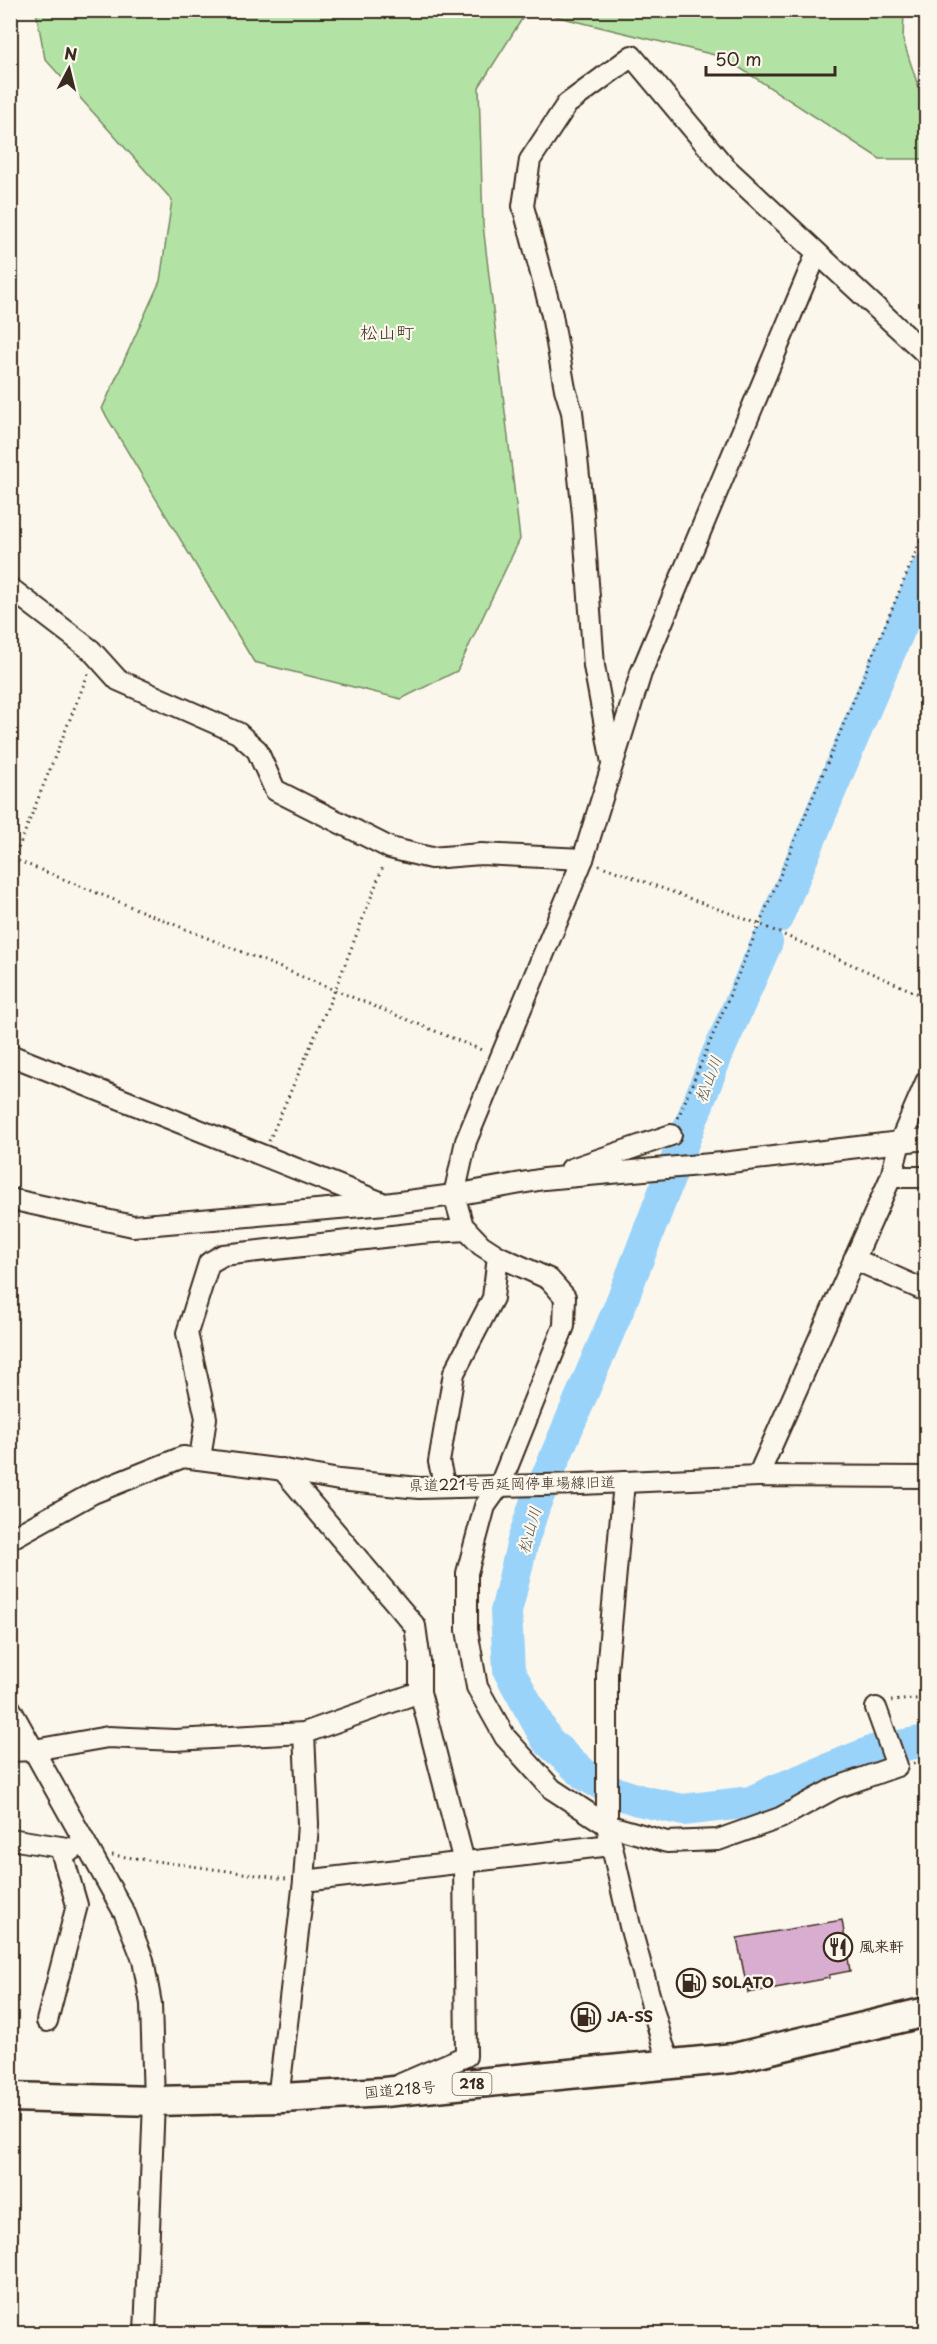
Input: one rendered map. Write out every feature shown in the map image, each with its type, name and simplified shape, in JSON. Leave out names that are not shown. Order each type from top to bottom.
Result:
[{"type":"highway","name":"国道218号","points":[[10,2097],[154,2101],[282,2098],[384,2092],[734,2058],[927,2012]]},
{"type":"street","points":[[612,766],[594,666],[583,514],[572,412],[565,389],[552,315],[523,207],[530,160],[567,104],[632,56],[724,166],[927,354]]},
{"type":"street","points":[[817,253],[641,673],[583,859],[466,1141],[454,1195],[463,1226],[482,1245],[498,1256],[549,1279],[565,1297],[564,1326],[500,1485],[485,1506],[467,1573],[467,1630],[477,1687],[505,1737],[552,1790],[607,1824],[667,1842],[718,1840],[780,1818],[835,1788],[896,1765],[876,1708]]},
{"type":"street","points":[[10,588],[44,612],[96,655],[118,680],[238,733],[257,750],[275,790],[390,848],[432,858],[481,854],[583,859]]},
{"type":"street","points":[[10,1055],[385,1204]]},
{"type":"street","points":[[758,1476],[891,1177],[900,1142],[927,1082]]},
{"type":"street","points":[[544,1179],[671,1135]]},
{"type":"street","points":[[10,1199],[134,1226],[385,1204],[454,1195],[544,1179],[927,1139]]},
{"type":"street","points":[[891,1177],[927,1177]]},
{"type":"street","points":[[200,1459],[206,1418],[187,1333],[209,1263],[223,1255],[419,1233],[467,1230]]},
{"type":"street","points":[[445,1487],[439,1462],[454,1373],[493,1299],[498,1256]]},
{"type":"street","points":[[854,1259],[927,1291]]},
{"type":"street","name":"県道221号西延岡停車場線旧道","points":[[10,1539],[93,1493],[183,1457],[282,1469],[339,1480],[419,1488],[581,1485],[758,1476],[927,1477]]},
{"type":"street","points":[[282,1469],[415,1626],[420,1662],[420,1692],[464,1862],[466,2056],[384,2092]]},
{"type":"street","points":[[624,1482],[607,1671],[607,1824],[630,1926],[663,2045],[671,2065]]},
{"type":"street","points":[[10,1751],[34,1750],[108,1737],[175,1740],[304,1733],[420,1692]]},
{"type":"street","points":[[10,1708],[125,1914],[143,1960],[151,2004],[154,2101],[146,2334]]},
{"type":"street","points":[[282,2098],[279,2091],[304,1881],[308,1824],[304,1733]]},
{"type":"street","points":[[10,1839],[89,1852]]},
{"type":"street","points":[[304,1881],[611,1845]]},
{"type":"street","points":[[47,2021],[77,1905],[60,1847]]},
{"type":"path","points":[[671,1135],[927,528]]},
{"type":"path","points":[[96,655],[12,858],[501,1058]]},
{"type":"path","points":[[262,1157],[335,990],[390,848]]},
{"type":"path","points":[[583,859],[759,924],[927,997]]},
{"type":"path","points":[[876,1708],[890,1701],[927,1698]]},
{"type":"path","points":[[89,1852],[304,1881]]},
{"type":"green space","points":[[36,11],[527,11],[479,87],[483,225],[520,539],[457,671],[401,699],[254,662],[102,409],[160,281],[172,200],[45,59]]},
{"type":"green space","points":[[534,11],[904,11],[903,40],[926,110],[926,159],[880,159],[723,57]]},
{"type":"building","points":[[842,1920],[850,1971],[829,1975],[830,1978],[748,1993],[737,1938]]},
{"type":"waterway","name":"松山川","points":[[777,918],[926,570]]},
{"type":"waterway","name":"松山川","points":[[767,942],[717,1055],[619,1308],[535,1504],[523,1541],[506,1612],[509,1671],[547,1740],[585,1775],[617,1793],[683,1810],[751,1802],[873,1751],[926,1741]]},
{"type":"place","name":"風来軒","points":[[838,1947]]},
{"type":"place","name":"SOLATO","points":[[691,1983]]},
{"type":"place","name":"JA-SS","points":[[586,2017]]},
{"type":"district","name":"松山町","points":[[387,333]]}]
